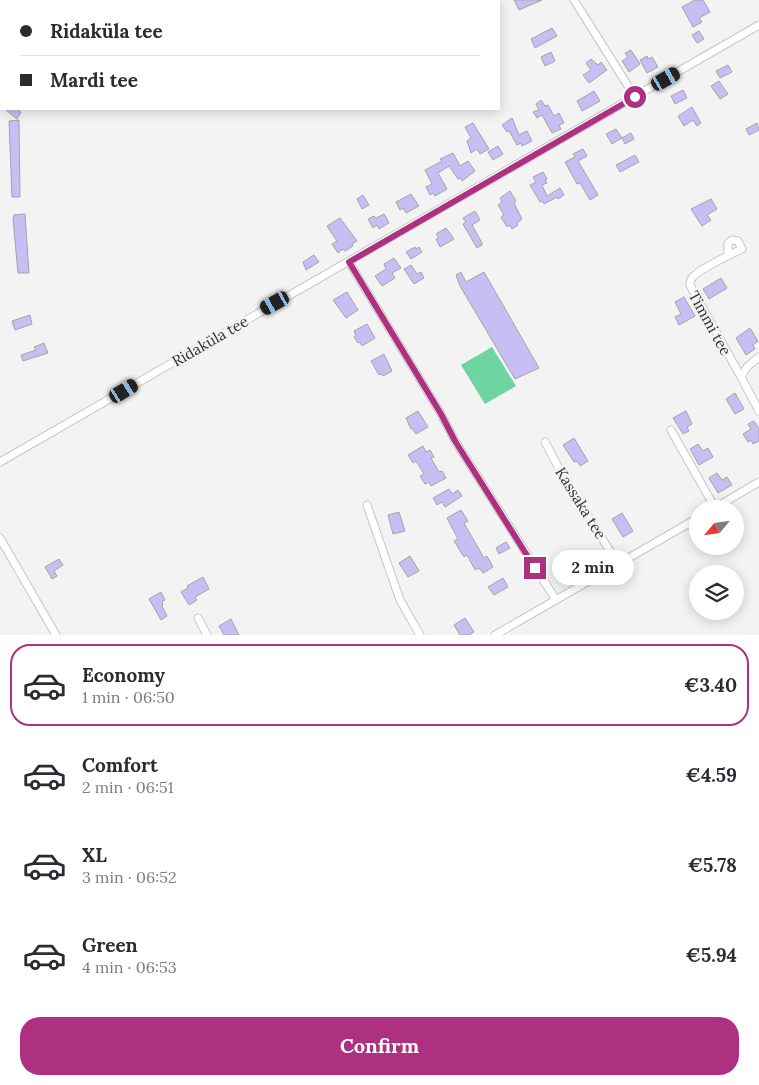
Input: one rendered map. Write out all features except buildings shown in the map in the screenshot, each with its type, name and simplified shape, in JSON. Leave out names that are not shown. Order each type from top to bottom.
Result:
[{"type":"street","points":[[574,0],[635,97]]},
{"type":"street","name":"Ridaküla tee","points":[[0,462],[90,412],[208,341],[349,262],[759,25]]},
{"type":"street","name":"Timmi tee","points":[[728,256],[695,274],[691,279],[690,285],[759,411]]},
{"type":"street","points":[[349,262],[441,414],[455,441],[556,600]]},
{"type":"street","name":"Timmi tee","points":[[741,377],[747,367],[759,357]]},
{"type":"street","points":[[671,430],[710,500]]},
{"type":"street","name":"Kassaka tee","points":[[545,442],[563,476],[618,564]]},
{"type":"street","points":[[728,500],[759,482]]},
{"type":"street","points":[[367,504],[400,600],[420,635]]},
{"type":"street","points":[[495,635],[689,523]]},
{"type":"street","points":[[0,538],[56,635]]},
{"type":"street","points":[[198,618],[207,635]]},
{"type":"green space","points":[[492,347],[516,386],[485,404],[461,365]]},
{"type":"route","points":[[535,568],[455,441],[441,414],[349,262],[635,97]]}]
